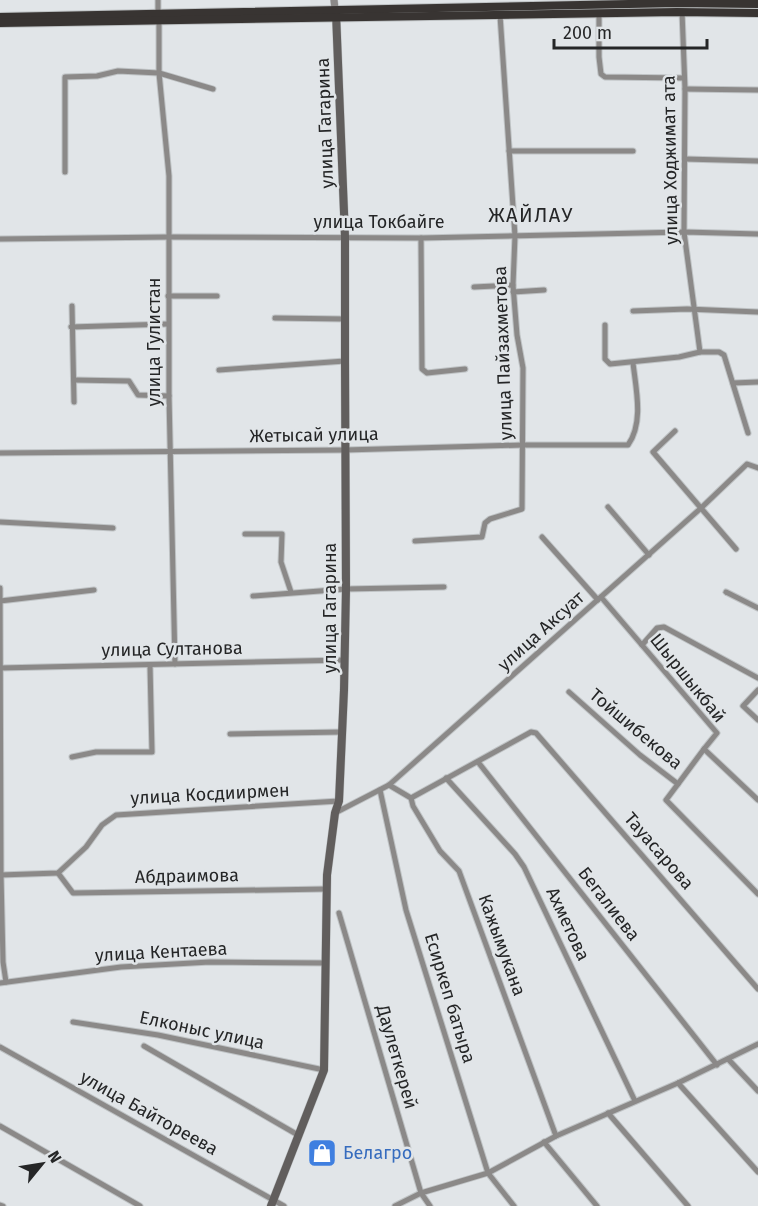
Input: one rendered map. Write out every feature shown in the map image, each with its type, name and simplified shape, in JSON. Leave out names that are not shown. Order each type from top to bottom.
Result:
[{"type":"highway","points":[[0,23],[413,4],[758,4]]},
{"type":"highway","points":[[335,9],[500,15],[600,13],[680,5],[758,13]]},
{"type":"highway","points":[[0,16],[158,16]]},
{"type":"main road","name":"улица Гагарина","points":[[272,1203],[324,1070],[326,889],[335,813],[339,801],[346,590],[345,237],[335,9]]},
{"type":"street","name":"улица Гулистан","points":[[158,0],[159,73],[169,177],[168,324],[174,664]]},
{"type":"street","name":"улица Ходжимат ата","points":[[680,5],[685,89],[684,232],[700,352]]},
{"type":"street","points":[[600,13],[601,74],[605,77],[684,78]]},
{"type":"street","name":"улица Пайзахметова","points":[[415,541],[482,537],[485,523],[490,519],[522,509],[523,368],[513,288],[515,236],[500,15]]},
{"type":"street","points":[[65,172],[65,76],[97,76],[118,71],[159,73],[213,89]]},
{"type":"street","points":[[685,89],[758,90]]},
{"type":"street","points":[[509,151],[633,151]]},
{"type":"street","points":[[685,159],[758,160]]},
{"type":"street","name":"улица Токбайге","points":[[0,239],[421,238],[684,232],[758,234]]},
{"type":"street","points":[[421,238],[422,369],[427,373],[465,369]]},
{"type":"street","points":[[474,287],[544,290]]},
{"type":"street","points":[[168,296],[217,296]]},
{"type":"street","points":[[72,306],[74,402]]},
{"type":"street","points":[[633,311],[695,309],[758,312]]},
{"type":"street","points":[[275,318],[344,319]]},
{"type":"street","points":[[71,327],[168,324]]},
{"type":"street","points":[[605,325],[606,362],[610,364],[679,357],[700,352],[719,352],[724,355],[748,433]]},
{"type":"street","points":[[219,370],[345,361]]},
{"type":"street","name":"Жетысай улица","points":[[0,453],[171,453],[522,445],[628,445],[635,435],[638,402],[633,363]]},
{"type":"street","points":[[74,380],[129,381],[138,395],[169,396]]},
{"type":"street","points":[[733,383],[758,382]]},
{"type":"street","points":[[675,431],[653,452],[736,549]]},
{"type":"street","name":"улица Аксуат","points":[[335,813],[389,785],[600,599],[747,464],[758,468]]},
{"type":"street","points":[[608,507],[649,555]]},
{"type":"street","points":[[0,522],[113,528]]},
{"type":"street","points":[[244,534],[282,534],[281,562],[291,592]]},
{"type":"street","name":"Шыршыкбай","points":[[542,537],[642,645],[717,733],[704,749],[758,800]]},
{"type":"street","points":[[253,596],[291,592],[444,587]]},
{"type":"street","points":[[0,588],[0,875],[3,983]]},
{"type":"street","points":[[0,601],[94,590]]},
{"type":"street","points":[[726,592],[758,608]]},
{"type":"street","points":[[642,645],[657,628],[664,627],[758,678]]},
{"type":"street","name":"улица Султанова","points":[[0,668],[345,660]]},
{"type":"street","points":[[72,757],[96,752],[152,752],[150,665]]},
{"type":"street","points":[[758,690],[743,706],[758,720]]},
{"type":"street","name":"Тойшибекова","points":[[569,692],[640,755],[678,784],[666,800],[758,894]]},
{"type":"street","points":[[230,734],[342,732]]},
{"type":"street","name":"Тауасарова","points":[[478,762],[531,732],[536,733],[758,989]]},
{"type":"street","points":[[678,784],[704,749]]},
{"type":"street","points":[[389,785],[411,798],[478,762]]},
{"type":"street","name":"Бегалиева","points":[[478,762],[717,1065]]},
{"type":"street","name":"Ахметова","points":[[446,778],[524,867],[635,1101]]},
{"type":"street","name":"Есиркеп батыра","points":[[380,790],[406,910],[488,1173],[514,1206]]},
{"type":"street","name":"Кажымукана","points":[[411,798],[412,806],[440,851],[459,871],[556,1136]]},
{"type":"street","name":"улица Косдиирмен","points":[[58,873],[86,847],[102,825],[116,815],[339,801]]},
{"type":"street","points":[[0,875],[58,873]]},
{"type":"street","name":"Абдраимова","points":[[58,873],[73,892],[326,889]]},
{"type":"street","name":"Даулеткерей","points":[[339,913],[421,1194],[430,1206]]},
{"type":"street","name":"улица Кентаева","points":[[3,983],[143,966],[210,962],[325,963]]},
{"type":"street","name":"Елконыс улица","points":[[73,1022],[158,1035],[324,1070]]},
{"type":"street","points":[[395,1206],[421,1194],[488,1173],[556,1136],[678,1083],[758,1044]]},
{"type":"street","points":[[144,1046],[298,1135]]},
{"type":"street","name":"улица Байтореева","points":[[0,1047],[272,1203],[284,1206]]},
{"type":"street","points":[[728,1059],[758,1091]]},
{"type":"street","points":[[678,1083],[758,1172]]},
{"type":"street","points":[[608,1113],[688,1206]]},
{"type":"street","points":[[0,1126],[141,1206]]},
{"type":"street","points":[[544,1142],[597,1206]]},
{"type":"place","name":"Белагро","points":[[322,1153]]},
{"type":"district","name":"ЖАЙЛАУ","points":[[531,215]]}]
